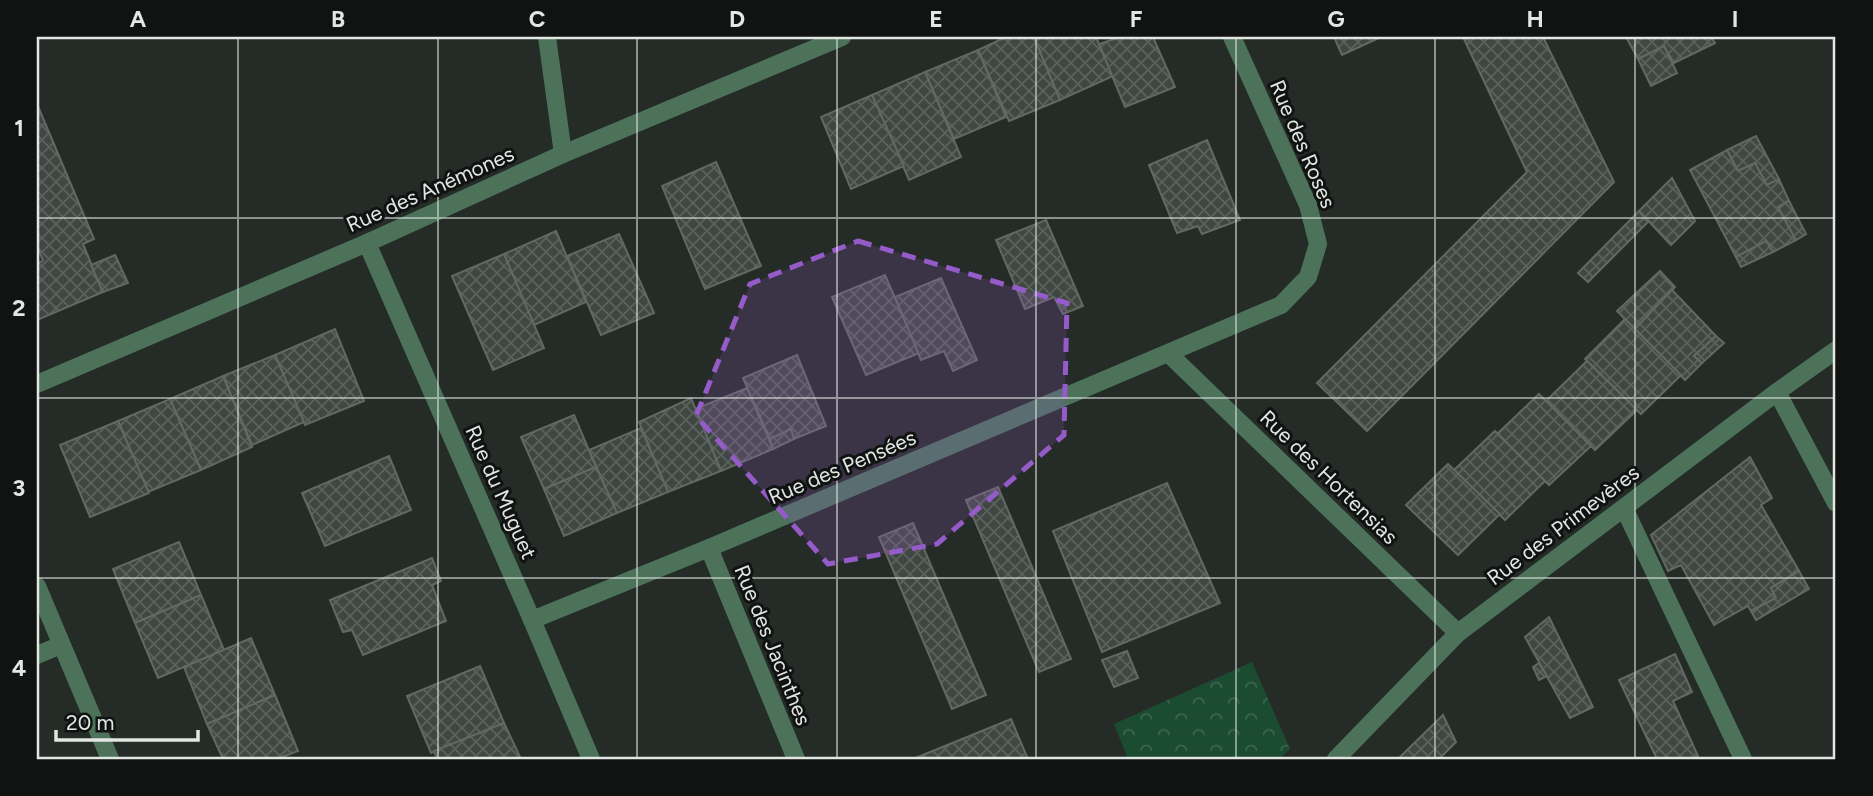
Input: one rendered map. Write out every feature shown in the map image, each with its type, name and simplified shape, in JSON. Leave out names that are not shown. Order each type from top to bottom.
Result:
[{"type":"street","points":[[547,37],[563,154]]},
{"type":"street","name":"Rue des Anémones","points":[[37,384],[368,243],[563,154],[842,37]]},
{"type":"street","name":"Rue des Roses","points":[[1169,354],[1282,305],[1308,278],[1318,244],[1308,205],[1231,37]]},
{"type":"street","name":"Rue du Muguet","points":[[368,243],[591,759]]},
{"type":"street","name":"Rue des Primevères","points":[[1336,759],[1458,633],[1836,350]]},
{"type":"street","name":"Rue des Pensées","points":[[532,620],[1169,354]]},
{"type":"street","name":"Rue des Hortensias","points":[[1169,354],[1458,633]]},
{"type":"street","points":[[1777,392],[1836,503]]},
{"type":"street","points":[[1624,508],[1743,759]]},
{"type":"street","name":"Rue des Jacinthes","points":[[709,548],[796,759]]},
{"type":"street","points":[[37,586],[110,759]]},
{"type":"street","points":[[37,655],[61,645]]},
{"type":"highlighted area","points":[[858,241],[1067,303],[1064,435],[937,544],[828,564],[696,416],[750,284]]},
{"type":"green space","points":[[1252,662],[1290,749],[1279,759],[1128,759],[1114,724]]},
{"type":"building","points":[[1006,37],[1034,37],[1060,100],[1009,121],[978,50]]},
{"type":"building","points":[[1034,37],[1096,37],[1113,76],[1060,100]]},
{"type":"building","points":[[1120,37],[1153,37],[1175,87],[1125,107],[1099,44]]},
{"type":"building","points":[[1334,37],[1381,37],[1342,55]]},
{"type":"building","points":[[1463,37],[1543,37],[1614,182],[1367,431],[1317,383],[1527,172]]},
{"type":"building","points":[[1626,37],[1711,37],[1715,43],[1674,63],[1664,46],[1638,59]]},
{"type":"building","points":[[1664,46],[1677,73],[1651,86],[1638,59]]},
{"type":"building","points":[[978,50],[1006,117],[954,139],[925,72]]},
{"type":"building","points":[[925,72],[961,157],[909,180],[872,95]]},
{"type":"building","points":[[872,95],[904,166],[851,189],[821,117]]},
{"type":"building","points":[[37,104],[94,239],[83,244],[103,292],[37,320],[37,263],[43,261],[37,245]]},
{"type":"building","points":[[1756,136],[1779,179],[1767,185],[1755,163],[1738,171],[1727,150]]},
{"type":"building","points":[[1207,140],[1240,220],[1202,234],[1198,226],[1177,233],[1149,165]]},
{"type":"building","points":[[1727,150],[1738,171],[1755,163],[1767,185],[1779,179],[1789,201],[1778,207],[1796,240],[1773,252],[1766,241],[1736,257],[1690,170]]},
{"type":"building","points":[[716,162],[761,266],[705,289],[662,186]]},
{"type":"building","points":[[1672,178],[1695,221],[1671,245],[1639,211]]},
{"type":"building","points":[[1789,201],[1806,234],[1796,240],[1778,207]]},
{"type":"building","points":[[1639,211],[1648,222],[1588,282],[1578,273]]},
{"type":"building","points":[[1046,220],[1083,306],[1063,314],[1054,297],[1025,309],[996,240]]},
{"type":"building","points":[[556,231],[586,302],[534,325],[504,254]]},
{"type":"building","points":[[619,234],[654,313],[601,335],[567,256]]},
{"type":"building","points":[[1766,241],[1773,252],[1741,267],[1736,257]]},
{"type":"building","points":[[504,254],[544,348],[493,370],[452,276]]},
{"type":"building","points":[[115,255],[128,283],[103,292],[91,265]]},
{"type":"building","points":[[1660,271],[1675,287],[1635,329],[1617,311]]},
{"type":"building","points":[[885,275],[919,353],[866,375],[832,297]]},
{"type":"building","points":[[941,278],[977,360],[953,371],[944,351],[921,360],[895,297]]},
{"type":"building","points":[[1672,290],[1716,336],[1694,356],[1702,363],[1685,380],[1635,329]]},
{"type":"building","points":[[1625,319],[1681,375],[1641,414],[1585,359]]},
{"type":"building","points":[[335,329],[364,401],[305,425],[275,355]]},
{"type":"building","points":[[1716,336],[1724,343],[1702,363],[1694,356]]},
{"type":"building","points":[[275,355],[304,422],[252,445],[223,376]]},
{"type":"building","points":[[797,355],[826,426],[794,439],[791,429],[770,439],[743,378]]},
{"type":"building","points":[[1587,361],[1637,410],[1595,450],[1546,401]]},
{"type":"building","points":[[223,376],[252,447],[201,470],[170,399]]},
{"type":"building","points":[[747,388],[773,449],[721,471],[695,409]]},
{"type":"building","points":[[1539,394],[1591,446],[1549,485],[1497,434]]},
{"type":"building","points":[[691,398],[721,471],[668,492],[639,422]]},
{"type":"building","points":[[170,399],[201,470],[148,492],[118,421]]},
{"type":"building","points":[[574,415],[596,467],[544,489],[521,437]]},
{"type":"building","points":[[118,421],[149,493],[90,517],[60,445]]},
{"type":"building","points":[[641,428],[668,492],[617,513],[589,450]]},
{"type":"building","points":[[791,429],[794,439],[773,449],[770,439]]},
{"type":"building","points":[[1495,431],[1545,481],[1505,520],[1454,470]]},
{"type":"building","points":[[389,456],[411,510],[325,546],[302,493]]},
{"type":"building","points":[[1750,457],[1772,498],[1761,505],[1799,571],[1771,588],[1776,598],[1751,611],[1748,606],[1714,625],[1681,565],[1668,571],[1651,535]]},
{"type":"building","points":[[1448,464],[1500,514],[1458,555],[1406,505]]},
{"type":"building","points":[[596,467],[617,513],[564,536],[544,489]]},
{"type":"building","points":[[1167,483],[1220,603],[1102,652],[1053,531]]},
{"type":"building","points":[[998,487],[1071,659],[1039,672],[966,500]]},
{"type":"building","points":[[913,523],[986,695],[952,709],[879,537]]},
{"type":"building","points":[[179,542],[201,595],[135,623],[113,569]]},
{"type":"building","points":[[432,558],[441,581],[432,585],[446,621],[363,655],[352,630],[343,632],[330,600]]},
{"type":"building","points":[[1799,571],[1809,589],[1756,620],[1751,611],[1776,598],[1771,588]]},
{"type":"building","points":[[201,595],[224,650],[158,678],[135,623]]},
{"type":"building","points":[[1549,617],[1593,707],[1570,718],[1525,637]]},
{"type":"building","points":[[251,638],[275,695],[207,724],[184,667]]},
{"type":"building","points":[[1127,651],[1138,678],[1114,687],[1102,660]]},
{"type":"building","points":[[1675,654],[1692,692],[1673,701],[1698,756],[1691,759],[1657,759],[1619,680]]},
{"type":"building","points":[[1539,663],[1547,676],[1539,680],[1533,667]]},
{"type":"building","points":[[480,666],[504,723],[431,753],[407,696]]},
{"type":"building","points":[[275,695],[298,751],[277,759],[223,759],[207,724]]},
{"type":"building","points":[[1443,715],[1456,742],[1439,759],[1398,759]]},
{"type":"building","points":[[1011,719],[1028,759],[913,759]]},
{"type":"building","points":[[504,723],[521,759],[437,759],[434,751]]}]
